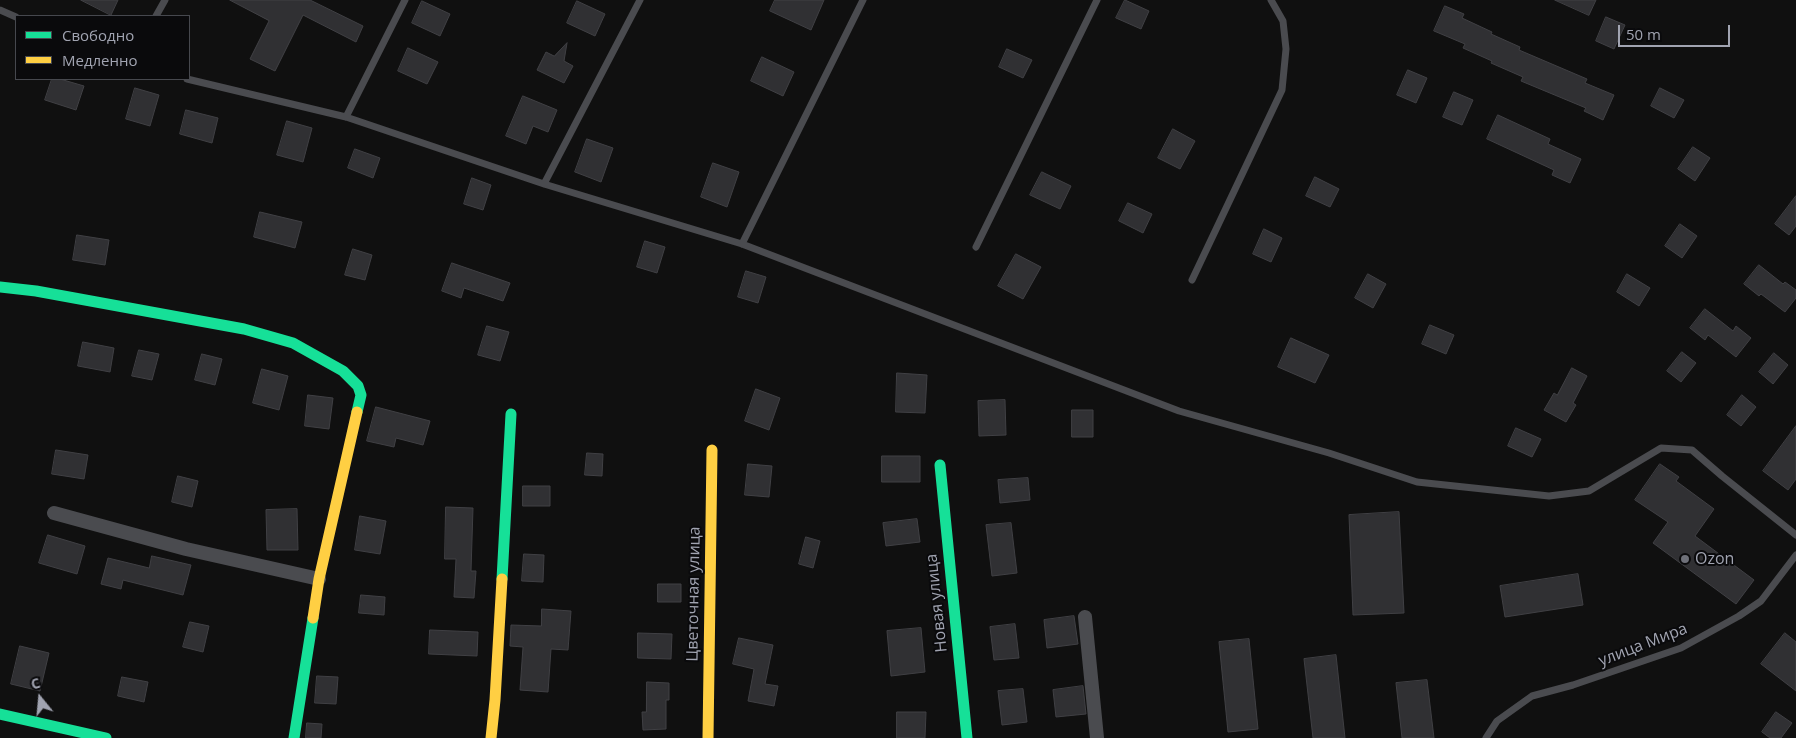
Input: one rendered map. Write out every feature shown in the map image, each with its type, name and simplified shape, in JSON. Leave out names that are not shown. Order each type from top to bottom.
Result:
[{"type":"street","points":[[0,287],[36,291],[123,306],[244,330],[294,343],[343,371],[358,386],[362,395],[319,579],[294,738]]},
{"type":"street","points":[[490,738],[495,700],[511,414]]},
{"type":"street","name":"Цветочная улица","points":[[708,738],[712,450]]},
{"type":"street","name":"Новая улица","points":[[940,465],[967,738]]},
{"type":"street","points":[[54,513],[186,549],[319,579]]},
{"type":"street","points":[[1085,617],[1098,738]]},
{"type":"street","points":[[0,714],[106,738]]},
{"type":"lane","points":[[157,15],[165,0]]},
{"type":"lane","points":[[346,117],[405,0]]},
{"type":"lane","points":[[544,184],[640,0]]},
{"type":"lane","points":[[742,244],[863,0]]},
{"type":"lane","points":[[976,248],[1096,0]]},
{"type":"lane","points":[[1192,280],[1282,90],[1286,50],[1283,21],[1270,0]]},
{"type":"lane","points":[[0,10],[15,16]]},
{"type":"lane","points":[[190,80],[346,117],[544,184],[742,244],[1180,411],[1329,453],[1417,482],[1549,496],[1589,491],[1661,448],[1692,450],[1796,535]]},
{"type":"lane","name":"улица Мира","points":[[1486,738],[1497,721],[1532,696],[1573,685],[1681,648],[1739,616],[1761,601],[1796,555]]},
{"type":"building","points":[[81,0],[118,0],[111,15]]},
{"type":"building","points":[[230,0],[310,0],[363,26],[356,42],[303,15],[275,71],[250,59],[269,21]]},
{"type":"building","points":[[775,0],[824,0],[811,30],[770,11]]},
{"type":"building","points":[[1125,0],[1149,11],[1141,29],[1116,18]]},
{"type":"building","points":[[1555,0],[1596,0],[1589,15]]},
{"type":"building","points":[[422,1],[450,14],[440,36],[412,23]]},
{"type":"building","points":[[577,1],[605,14],[595,36],[567,23]]},
{"type":"building","points":[[1445,6],[1464,14],[1462,18],[1492,32],[1491,34],[1520,47],[1519,50],[1587,79],[1585,83],[1614,95],[1603,120],[1584,111],[1586,108],[1521,81],[1523,77],[1463,48],[1465,44],[1434,31]]},
{"type":"building","points":[[1606,17],[1625,25],[1614,49],[1596,41]]},
{"type":"building","points":[[567,43],[564,61],[573,66],[564,83],[537,70],[546,52],[554,56]]},
{"type":"building","points":[[408,48],[438,62],[427,84],[398,71]]},
{"type":"building","points":[[1007,49],[1032,60],[1023,78],[999,67]]},
{"type":"building","points":[[762,57],[794,72],[783,96],[751,81]]},
{"type":"building","points":[[1408,70],[1427,78],[1416,103],[1397,95]]},
{"type":"building","points":[[52,80],[63,80],[84,86],[76,110],[45,100]]},
{"type":"building","points":[[135,88],[159,95],[150,126],[126,119]]},
{"type":"building","points":[[1660,88],[1684,100],[1674,118],[1651,106]]},
{"type":"building","points":[[1454,92],[1473,100],[1462,125],[1443,117]]},
{"type":"building","points":[[523,96],[557,110],[548,132],[533,126],[526,144],[506,136]]},
{"type":"building","points":[[186,110],[218,118],[212,143],[180,134]]},
{"type":"building","points":[[1498,115],[1550,139],[1548,144],[1581,159],[1570,183],[1552,175],[1554,170],[1487,139]]},
{"type":"building","points":[[287,121],[312,128],[303,162],[277,155]]},
{"type":"building","points":[[1173,129],[1195,141],[1180,169],[1158,158]]},
{"type":"building","points":[[587,139],[613,148],[601,182],[575,172]]},
{"type":"building","points":[[1693,147],[1710,158],[1695,181],[1678,169]]},
{"type":"building","points":[[355,149],[380,158],[373,178],[348,168]]},
{"type":"building","points":[[713,163],[739,172],[727,207],[701,197]]},
{"type":"building","points":[[1042,172],[1071,186],[1060,209],[1030,195]]},
{"type":"building","points":[[1315,177],[1339,189],[1330,207],[1306,196]]},
{"type":"building","points":[[472,178],[491,185],[483,210],[464,204]]},
{"type":"building","points":[[1796,196],[1796,226],[1789,235],[1775,224]]},
{"type":"building","points":[[1128,203],[1152,214],[1143,233],[1119,221]]},
{"type":"building","points":[[260,212],[302,222],[295,248],[254,237]]},
{"type":"building","points":[[1680,224],[1697,236],[1682,258],[1665,246]]},
{"type":"building","points":[[1264,229],[1282,238],[1271,262],[1253,254]]},
{"type":"building","points":[[77,235],[109,240],[105,265],[73,260]]},
{"type":"building","points":[[645,241],[665,247],[657,273],[637,267]]},
{"type":"building","points":[[353,249],[372,255],[365,280],[345,275]]},
{"type":"building","points":[[1016,254],[1041,267],[1023,299],[998,286]]},
{"type":"building","points":[[452,263],[510,283],[503,301],[464,288],[461,298],[442,291]]},
{"type":"building","points":[[1759,265],[1783,284],[1785,282],[1796,290],[1796,298],[1785,312],[1744,284]]},
{"type":"building","points":[[746,271],[766,277],[758,303],[738,297]]},
{"type":"building","points":[[1368,274],[1386,284],[1373,308],[1355,298]]},
{"type":"building","points":[[1627,274],[1650,288],[1639,306],[1617,292]]},
{"type":"building","points":[[1705,309],[1733,331],[1736,326],[1751,338],[1736,357],[1708,335],[1705,340],[1690,328]]},
{"type":"building","points":[[1430,325],[1454,335],[1446,354],[1422,344]]},
{"type":"building","points":[[487,326],[509,332],[500,361],[478,355]]},
{"type":"building","points":[[1291,338],[1329,355],[1315,383],[1278,367]]},
{"type":"building","points":[[83,342],[114,348],[110,372],[78,366]]},
{"type":"building","points":[[139,350],[159,354],[152,380],[132,376]]},
{"type":"building","points":[[1682,352],[1696,363],[1681,382],[1667,371]]},
{"type":"building","points":[[1774,353],[1788,365],[1773,384],[1759,372]]},
{"type":"building","points":[[202,354],[222,359],[215,385],[195,380]]},
{"type":"building","points":[[1572,368],[1587,376],[1573,403],[1576,405],[1566,422],[1544,410],[1554,393],[1557,395]]},
{"type":"building","points":[[262,369],[288,376],[279,410],[253,403]]},
{"type":"building","points":[[897,373],[927,375],[925,413],[896,412]]},
{"type":"building","points":[[756,389],[780,398],[769,430],[745,421]]},
{"type":"building","points":[[308,395],[333,398],[329,429],[305,426]]},
{"type":"building","points":[[1742,395],[1756,407],[1741,426],[1727,415]]},
{"type":"building","points":[[1005,400],[1006,435],[979,436],[978,401]]},
{"type":"building","points":[[376,407],[430,421],[423,445],[396,438],[394,447],[367,441]]},
{"type":"building","points":[[1072,410],[1093,410],[1093,437],[1072,437]]},
{"type":"building","points":[[1796,426],[1796,479],[1788,490],[1763,471]]},
{"type":"building","points":[[1516,428],[1541,439],[1532,457],[1508,446]]},
{"type":"building","points":[[56,450],[88,455],[84,479],[52,474]]},
{"type":"building","points":[[587,453],[603,454],[602,476],[585,475]]},
{"type":"building","points":[[882,456],[920,456],[920,482],[882,482]]},
{"type":"building","points":[[748,464],[772,466],[769,497],[745,495]]},
{"type":"building","points":[[1660,464],[1679,477],[1676,481],[1714,509],[1695,536],[1754,580],[1736,604],[1653,543],[1668,522],[1635,500]]},
{"type":"building","points":[[178,476],[198,481],[192,507],[172,502]]},
{"type":"building","points":[[1028,478],[1030,500],[1000,503],[998,480]]},
{"type":"building","points":[[523,486],[550,486],[550,506],[523,506]]},
{"type":"building","points":[[446,507],[473,508],[471,571],[476,571],[474,598],[454,597],[456,559],[445,559]]},
{"type":"building","points":[[297,509],[298,550],[267,550],[266,510]]},
{"type":"building","points":[[1399,512],[1404,613],[1353,615],[1349,515]]},
{"type":"building","points":[[360,516],[386,521],[380,554],[355,550]]},
{"type":"building","points":[[917,519],[920,542],[886,546],[883,523]]},
{"type":"building","points":[[1011,523],[1017,573],[992,576],[986,525]]},
{"type":"building","points":[[48,535],[85,546],[77,574],[39,563]]},
{"type":"building","points":[[806,537],[820,541],[813,568],[799,564]]},
{"type":"building","points":[[524,554],[544,555],[543,582],[522,581]]},
{"type":"building","points":[[152,556],[191,565],[183,595],[123,580],[121,589],[101,584],[108,558],[149,568]]},
{"type":"building","points":[[1578,574],[1583,605],[1505,617],[1500,586]]},
{"type":"building","points":[[658,584],[681,584],[681,602],[658,602]]},
{"type":"building","points":[[361,595],[385,597],[384,615],[359,613]]},
{"type":"building","points":[[542,609],[571,611],[568,650],[551,649],[548,692],[520,690],[523,647],[510,646],[511,625],[541,626]]},
{"type":"building","points":[[1074,616],[1078,644],[1047,648],[1044,620]]},
{"type":"building","points":[[190,622],[209,626],[203,652],[183,647]]},
{"type":"building","points":[[1015,624],[1019,658],[994,660],[990,627]]},
{"type":"building","points":[[921,628],[925,672],[891,676],[887,631]]},
{"type":"building","points":[[430,630],[478,632],[477,656],[429,654]]},
{"type":"building","points":[[638,633],[672,634],[671,659],[638,658]]},
{"type":"building","points":[[1785,633],[1796,642],[1796,691],[1761,664]]},
{"type":"building","points":[[739,638],[773,645],[765,684],[778,686],[774,706],[748,701],[754,669],[733,664]]},
{"type":"building","points":[[1249,639],[1258,729],[1228,732],[1219,642]]},
{"type":"building","points":[[20,646],[49,653],[40,691],[11,684]]},
{"type":"building","points":[[1336,655],[1345,738],[1313,738],[1304,659]]},
{"type":"building","points":[[317,676],[338,677],[336,704],[315,703]]},
{"type":"building","points":[[122,677],[148,682],[144,702],[118,696]]},
{"type":"building","points":[[1427,680],[1434,738],[1402,738],[1396,683]]},
{"type":"building","points":[[647,682],[669,683],[669,700],[666,700],[666,729],[643,730],[642,712],[646,712]]},
{"type":"building","points":[[1083,686],[1086,714],[1056,717],[1053,690]]},
{"type":"building","points":[[1023,689],[1027,722],[1002,725],[998,691]]},
{"type":"building","points":[[897,712],[926,712],[925,738],[897,738]]},
{"type":"building","points":[[1776,712],[1792,723],[1781,738],[1770,738],[1762,732]]},
{"type":"building","points":[[307,723],[322,724],[321,738],[306,738]]},
{"type":"traffic: fast","points":[[0,287],[36,291],[244,329],[293,343],[343,371],[358,386],[361,395],[357,412]]},
{"type":"traffic: fast","points":[[502,579],[511,414]]},
{"type":"traffic: fast","points":[[940,465],[967,738]]},
{"type":"traffic: fast","points":[[294,738],[313,618]]},
{"type":"traffic: fast","points":[[0,714],[106,738]]},
{"type":"traffic: slow","points":[[313,618],[319,579],[357,412]]},
{"type":"traffic: slow","points":[[708,738],[712,450]]},
{"type":"traffic: slow","points":[[491,738],[502,579]]},
{"type":"place","name":"Ozon","points":[[1685,559]]}]
